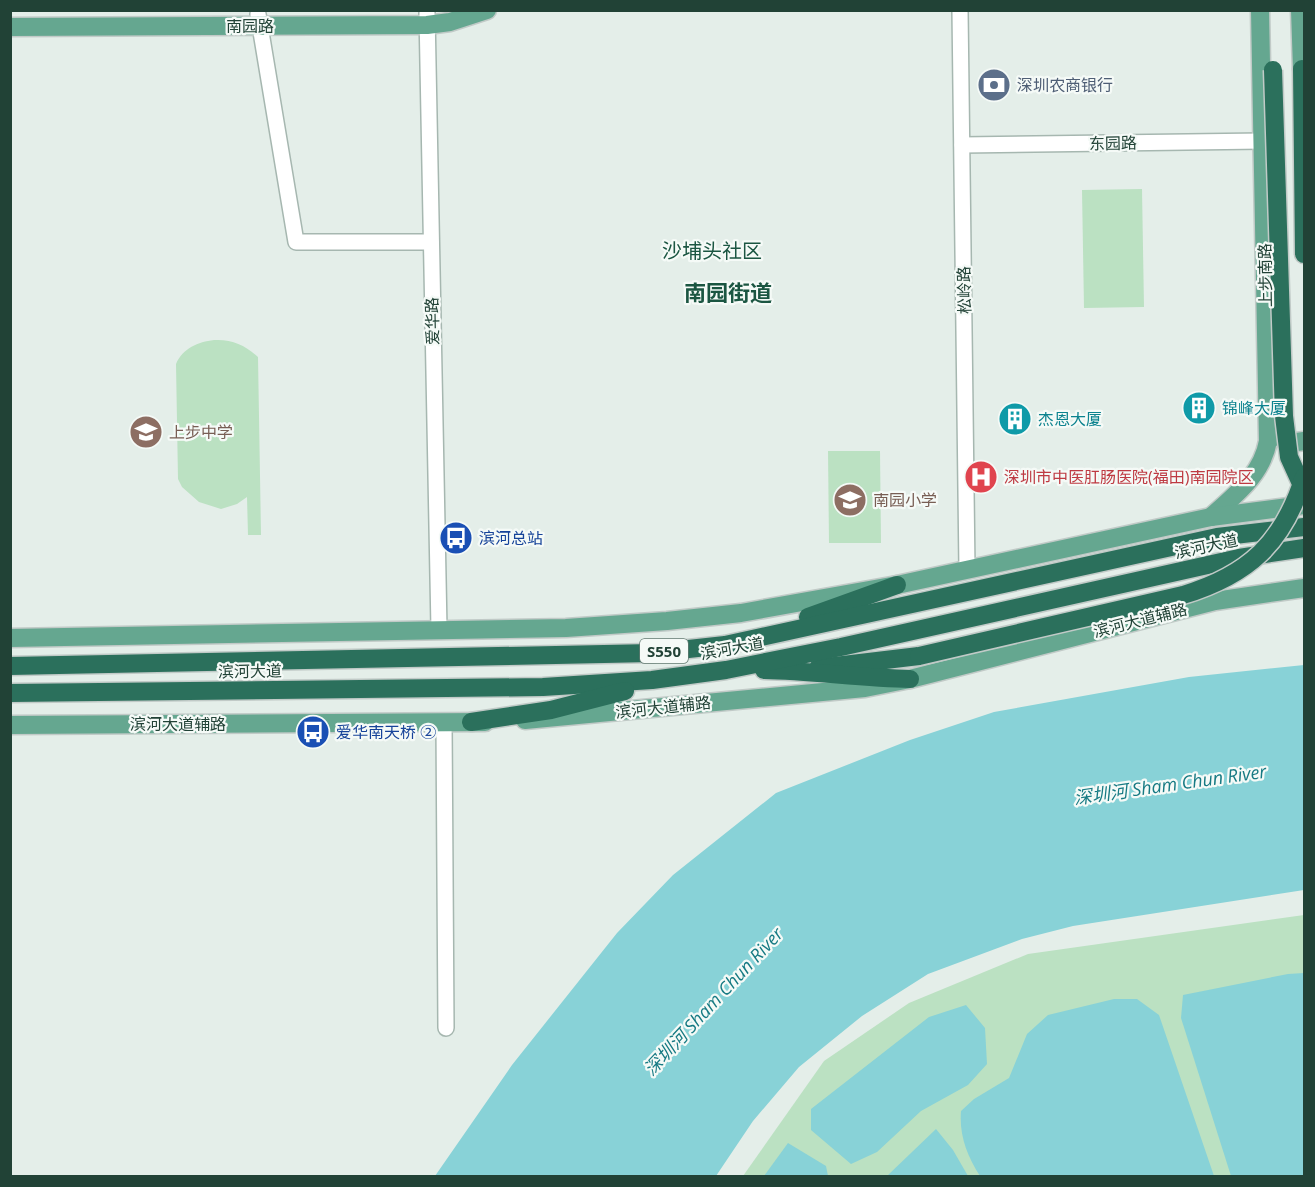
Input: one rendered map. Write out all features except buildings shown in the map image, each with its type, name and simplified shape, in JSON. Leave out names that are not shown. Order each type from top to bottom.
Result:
[{"type":"highway","points":[[1302,69],[1305,254]]},
{"type":"highway","points":[[1273,70],[1284,416],[1289,457],[1305,492]]},
{"type":"highway","points":[[801,671],[860,661],[919,656],[1183,595],[1222,580],[1252,562],[1278,536],[1295,505],[1305,477]]},
{"type":"highway","name":"滨河大道","points":[[10,666],[652,653],[725,645],[1217,537],[1305,527]]},
{"type":"highway","name":"滨河大道","points":[[10,693],[543,687],[617,683],[692,675],[842,647],[1239,558],[1305,548]]},
{"type":"highway","points":[[725,645],[897,585]]},
{"type":"highway","points":[[726,670],[801,671],[852,678],[910,679]]},
{"type":"highway","points":[[471,722],[551,710],[692,675]]},
{"type":"main road","name":"南园路","points":[[10,27],[431,16],[450,22],[487,10]]},
{"type":"main road","name":"上步南路","points":[[1211,517],[1245,486],[1260,464],[1268,441],[1260,10]]},
{"type":"main road","points":[[1272,10],[1273,70]]},
{"type":"main road","points":[[1300,10],[1302,69]]},
{"type":"main road","name":"南园路","points":[[10,16],[259,20]]},
{"type":"main road","points":[[1268,418],[1275,435],[1282,440],[1290,443],[1305,441]]},
{"type":"main road","points":[[10,638],[566,628],[667,621],[741,613],[897,585],[1211,517],[1305,505]]},
{"type":"main road","name":"滨河大道辅路","points":[[10,725],[444,723],[552,719],[865,688],[910,679],[1206,603],[1305,588]]},
{"type":"street","name":"松岭路","points":[[960,10],[968,570]]},
{"type":"street","name":"爱华路","points":[[431,16],[431,242],[439,629]]},
{"type":"street","points":[[259,20],[296,242],[431,242]]},
{"type":"street","name":"东园路","points":[[962,145],[1263,141]]},
{"type":"street","points":[[444,723],[446,1028]]},
{"type":"green space","points":[[1142,189],[1144,307],[1084,308],[1082,190]]},
{"type":"green space","points":[[214,340],[238,344],[258,357],[261,535],[248,535],[247,497],[237,504],[221,509],[199,502],[182,487],[178,479],[176,364],[179,358],[192,347]]},
{"type":"green space","points":[[828,451],[880,451],[881,543],[829,543]]},
{"type":"green space","points":[[1304,915],[1304,1176],[743,1176],[824,1061],[909,1003],[1028,954]]},
{"type":"water","name":"深圳河 Sham Chun River","points":[[1304,665],[1304,890],[1073,926],[1022,939],[928,974],[862,1016],[799,1067],[753,1121],[716,1176],[435,1176],[512,1065],[617,933],[673,875],[776,793],[910,740],[994,712],[1189,677]]},
{"type":"water","points":[[1304,973],[1304,1176],[1231,1176],[1181,1018],[1183,995],[1288,974]]},
{"type":"water","points":[[1114,999],[1137,999],[1159,1015],[1214,1176],[980,1176],[965,1145],[961,1128],[961,1111],[974,1099],[1009,1078],[1027,1034],[1048,1015]]},
{"type":"water","points":[[966,1005],[985,1028],[987,1064],[968,1085],[921,1111],[877,1152],[851,1164],[811,1130],[811,1109],[929,1017]]},
{"type":"water","points":[[936,1129],[953,1150],[968,1176],[887,1176]]},
{"type":"water","points":[[788,1143],[826,1166],[828,1176],[764,1176]]},
{"type":"place","name":"深圳农商银行","points":[[994,85]]},
{"type":"place","name":"锦峰大厦","points":[[1199,408]]},
{"type":"place","name":"杰恩大厦","points":[[1015,419]]},
{"type":"place","name":"上步中学","points":[[146,432]]},
{"type":"place","name":"深圳市中医肛肠医院(福田)南园院区","points":[[981,477]]},
{"type":"place","name":"南园小学","points":[[850,500]]},
{"type":"place","name":"滨河总站","points":[[456,538]]},
{"type":"place","name":"爱华南天桥 ②","points":[[313,732]]},
{"type":"district","name":"沙埔头社区","points":[[712,250]]},
{"type":"district","name":"南园街道","points":[[728,292]]}]
